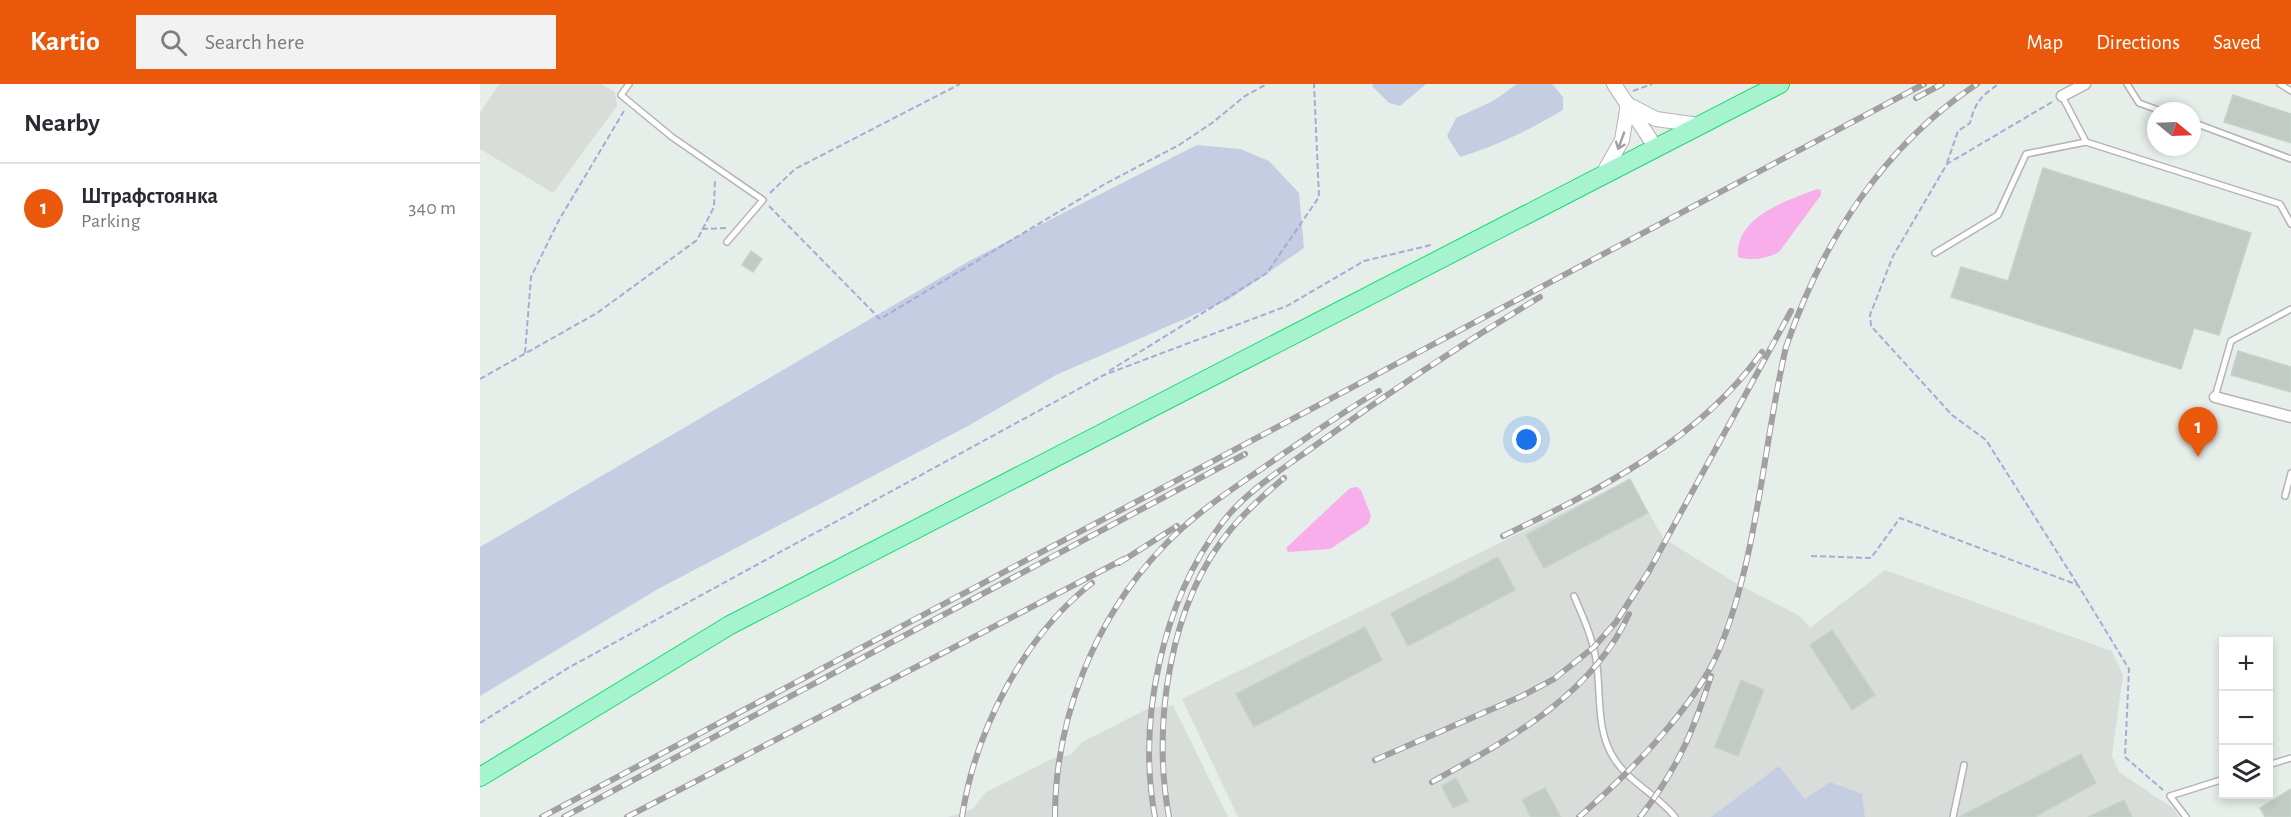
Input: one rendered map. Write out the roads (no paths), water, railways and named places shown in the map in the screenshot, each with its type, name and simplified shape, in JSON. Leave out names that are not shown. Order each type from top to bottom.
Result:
[{"type":"highway","points":[[480,777],[730,625],[1780,84]]},
{"type":"street","points":[[2062,96],[2085,84]]},
{"type":"street","points":[[1622,94],[1656,119],[1699,125]]},
{"type":"street","points":[[1622,94],[1656,148]]},
{"type":"street","points":[[1602,175],[1622,140],[1622,94]]},
{"type":"street","points":[[2215,397],[2291,417]]},
{"type":"lane","points":[[629,84],[621,96],[629,103],[763,200],[727,242]]},
{"type":"lane","points":[[2127,84],[2139,103],[2147,106]]},
{"type":"lane","points":[[2280,84],[2291,91]]},
{"type":"lane","points":[[2062,96],[2086,142]]},
{"type":"lane","points":[[2201,125],[2291,159]]},
{"type":"lane","points":[[1935,253],[1998,215],[2026,154],[2086,142],[2280,204],[2291,224]]},
{"type":"lane","points":[[2215,397],[2230,341],[2291,309]]},
{"type":"lane","points":[[2285,496],[2291,473]]},
{"type":"lane","points":[[1574,596],[1589,630],[1593,647],[1600,718],[1606,743],[1615,760],[1626,772],[1675,817]]},
{"type":"lane","points":[[2273,763],[2291,758]]},
{"type":"lane","points":[[1953,817],[1964,765]]},
{"type":"lane","points":[[2186,817],[2170,796],[2219,780]]},
{"type":"railway","points":[[542,817],[1924,84]]},
{"type":"railway","points":[[1916,98],[1942,84]]},
{"type":"railway","points":[[1579,817],[1658,740],[1693,695],[1719,650],[1743,577],[1786,347],[1818,270],[1837,234],[1860,199],[1913,136],[1943,109],[1977,84]]},
{"type":"railway","points":[[1155,817],[1150,780],[1149,742],[1152,702],[1159,663],[1184,588],[1201,554],[1222,523],[1254,490],[1279,471],[1427,368],[1540,297]]},
{"type":"railway","points":[[1375,760],[1522,696],[1554,679],[1594,647],[1616,622],[1649,571],[1791,311]]},
{"type":"railway","points":[[1503,536],[1610,481],[1677,437],[1737,384],[1762,352]]},
{"type":"railway","points":[[1055,817],[1062,744],[1083,673],[1098,639],[1138,576],[1162,548],[1203,510],[1329,422],[1379,391]]},
{"type":"railway","points":[[564,817],[1245,454]]},
{"type":"railway","points":[[1169,817],[1164,781],[1165,705],[1170,666],[1180,628],[1193,592],[1210,559],[1237,522],[1284,478]]},
{"type":"railway","points":[[1119,563],[1177,526]]},
{"type":"railway","points":[[627,817],[1124,559]]},
{"type":"railway","points":[[962,817],[968,784],[978,752],[1006,688],[1044,630],[1092,583]]},
{"type":"railway","points":[[1432,782],[1517,732],[1570,693],[1613,643],[1629,614]]},
{"type":"railway","points":[[1640,817],[1664,783],[1683,750],[1711,676]]},
{"type":"place","name":"Штрафстоянка","points":[[2198,457]]}]
